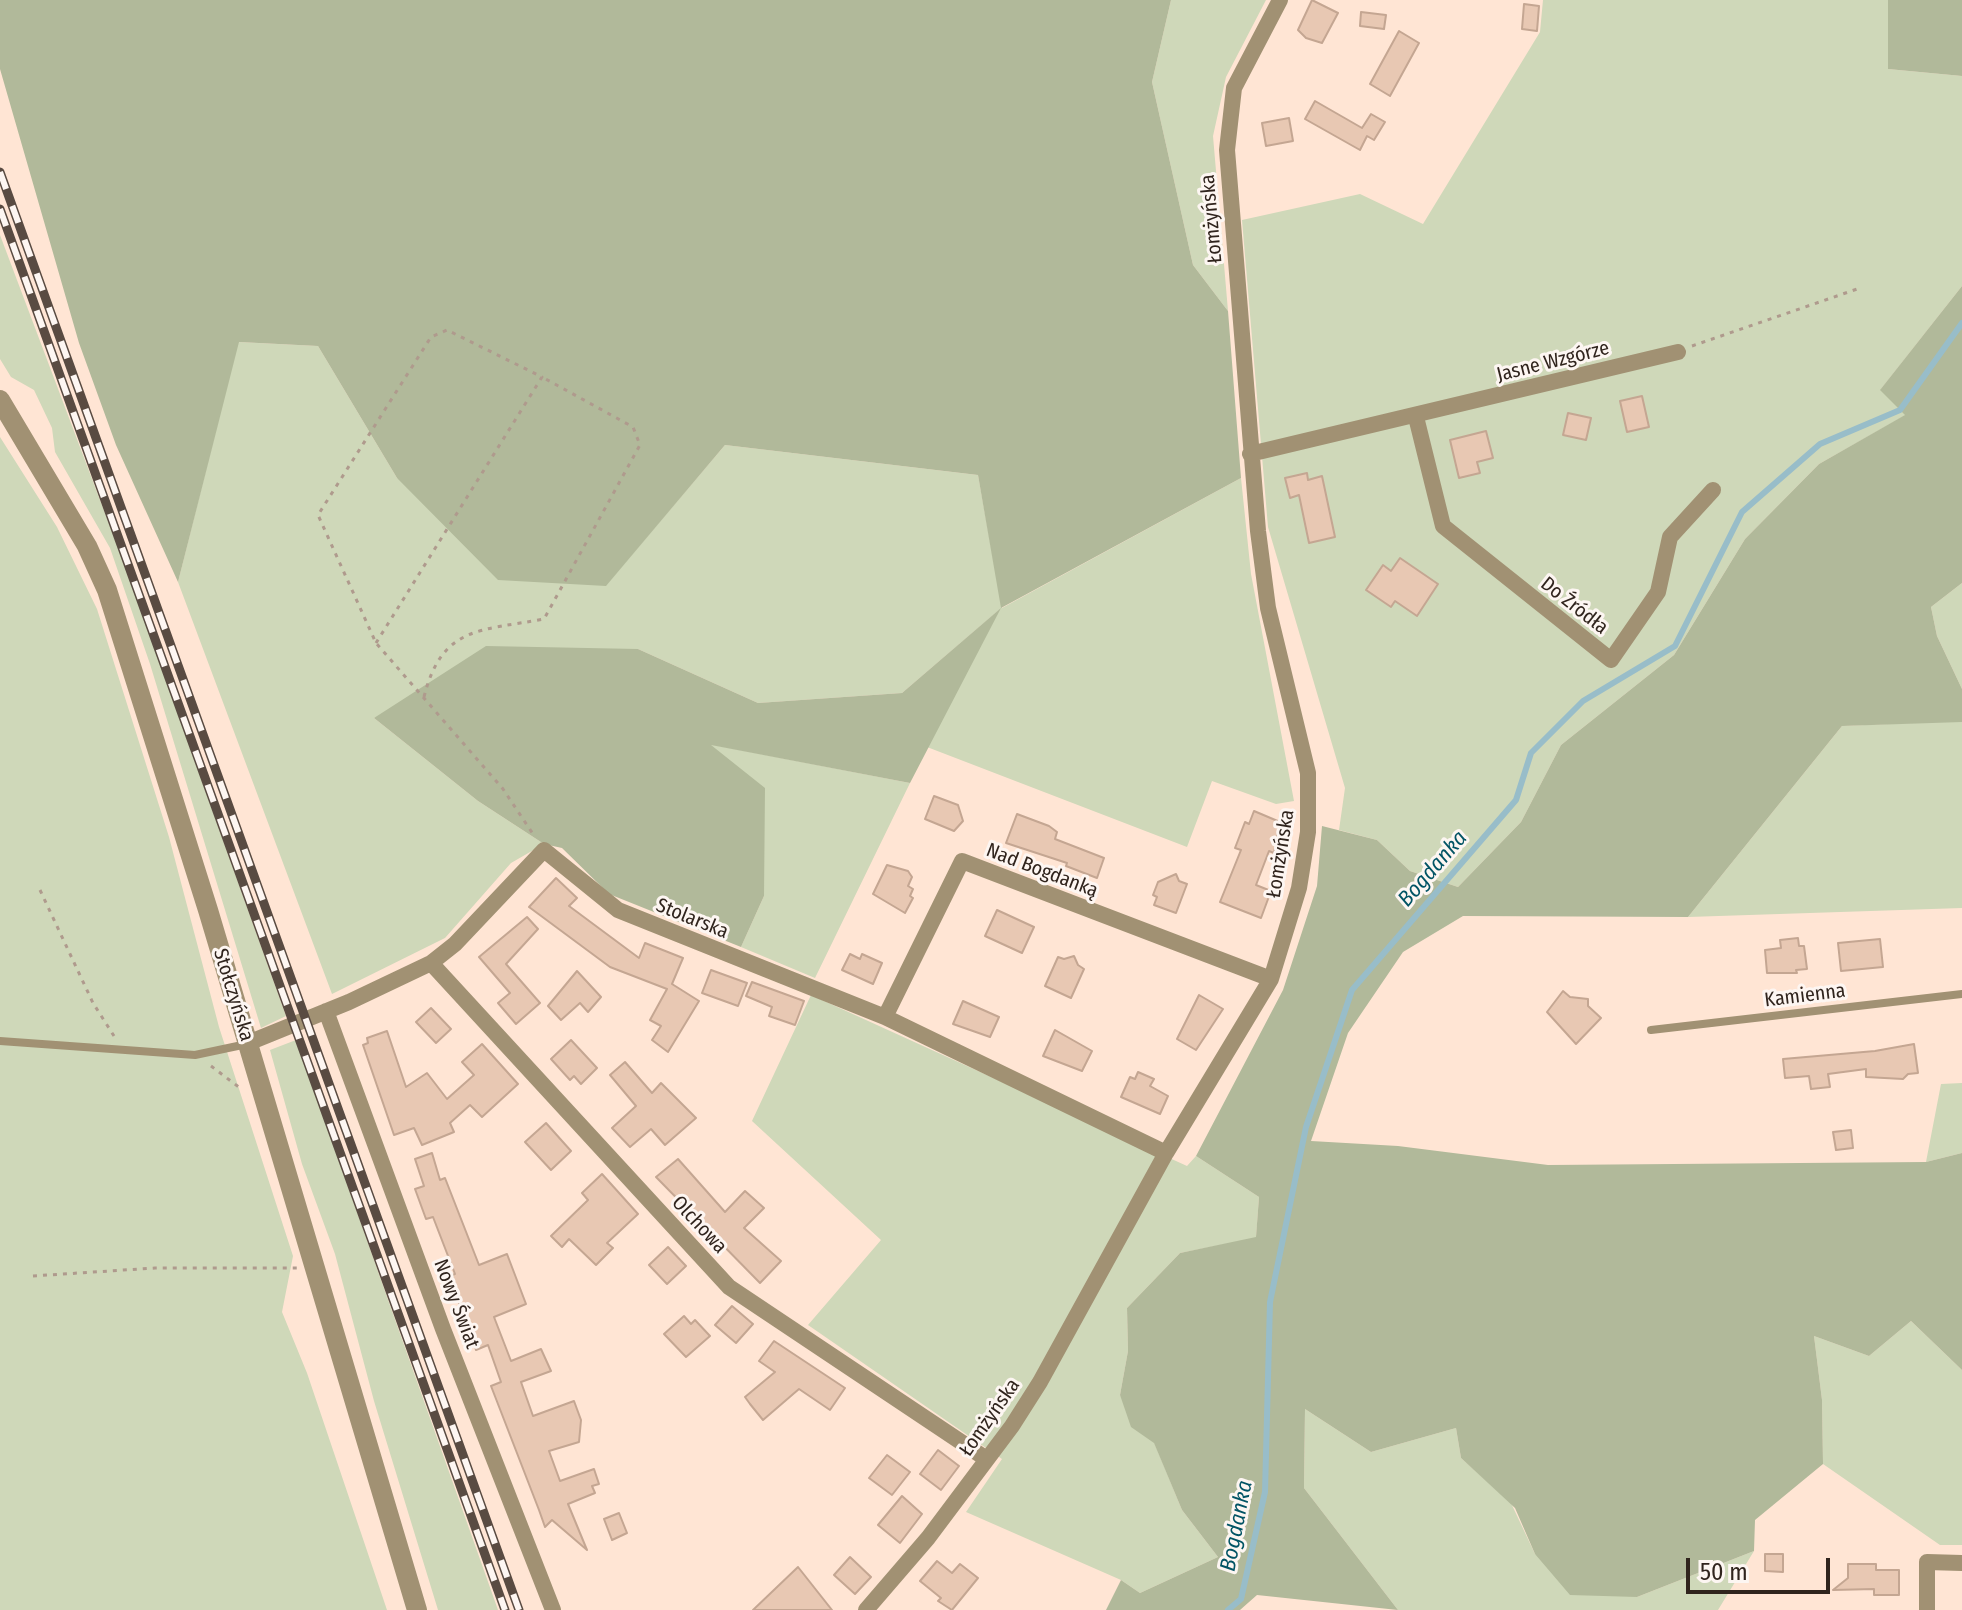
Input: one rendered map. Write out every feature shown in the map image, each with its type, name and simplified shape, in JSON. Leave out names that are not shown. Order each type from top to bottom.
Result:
[{"type":"street","name":"Łomżyńska","points":[[866,1610],[928,1538],[1012,1426],[1040,1382],[1166,1153],[1271,979],[1299,888],[1310,800],[1308,773],[1268,608],[1250,454],[1226,136],[1234,88],[1280,0]]},
{"type":"street","name":"Jasne Wzgórze","points":[[1250,454],[1416,417],[1678,352]]},
{"type":"street","name":"Stołczyńska","points":[[2,408],[79,532],[103,580],[248,1043],[417,1610]]},
{"type":"street","name":"Do Źródła","points":[[1416,417],[1443,526],[1611,660],[1658,592],[1670,537],[1713,490]]},
{"type":"street","points":[[248,1043],[431,963],[455,944],[544,850]]},
{"type":"street","name":"Stolarska","points":[[544,850],[618,910],[885,1017],[1166,1153]]},
{"type":"street","name":"Nad Bogdanką","points":[[885,1017],[962,861],[1271,979]]},
{"type":"street","name":"Olchowa","points":[[431,963],[729,1287],[985,1458]]},
{"type":"street","name":"Nowy Świat","points":[[326,1011],[443,1329],[553,1610]]},
{"type":"street","points":[[1927,1610],[1927,1562],[1962,1563]]},
{"type":"lane","name":"Kamienna","points":[[1651,1030],[1962,994]]},
{"type":"lane","points":[[0,1041],[195,1055],[248,1043]]},
{"type":"path","points":[[1678,352],[1860,288]]},
{"type":"path","points":[[423,698],[431,668],[461,635],[544,619],[640,445],[633,427],[447,330],[431,337],[318,515],[376,643],[423,698],[503,789],[544,850]]},
{"type":"path","points":[[376,643],[542,377]]},
{"type":"path","points":[[40,890],[93,1003],[113,1034],[132,1051]]},
{"type":"path","points":[[195,1055],[244,1090]]},
{"type":"path","points":[[33,1276],[155,1268],[315,1269]]},
{"type":"green space","points":[[0,0],[1171,0],[1152,82],[1193,265],[1228,311],[1241,478],[1001,608],[978,475],[725,445],[606,586],[498,580],[397,478],[318,346],[239,342],[178,582],[116,445],[79,343],[0,69]]},
{"type":"green space","points":[[1171,0],[1266,0],[1226,77],[1213,136],[1228,311],[1193,265],[1152,82]]},
{"type":"green space","points":[[1543,0],[1888,0],[1888,69],[1962,76],[1962,286],[1881,389],[1906,415],[1819,464],[1745,539],[1674,655],[1561,745],[1521,822],[1458,887],[1410,871],[1377,840],[1339,830],[1345,788],[1268,527],[1242,220],[1360,194],[1423,224],[1540,32]]},
{"type":"green space","points":[[1888,0],[1962,0],[1962,76],[1888,69]]},
{"type":"green space","points":[[0,235],[123,561],[286,1016],[261,1028],[150,664],[110,548],[55,452],[52,428],[34,390],[11,377],[0,359]]},
{"type":"green space","points":[[1962,286],[1962,583],[1931,607],[1937,636],[1962,689],[1962,722],[1842,726],[1688,917],[1463,916],[1403,952],[1348,1033],[1311,1141],[1398,1146],[1548,1165],[1926,1162],[1962,1153],[1962,1370],[1911,1321],[1869,1356],[1814,1336],[1822,1400],[1823,1464],[1755,1520],[1754,1551],[1637,1597],[1570,1595],[1535,1554],[1515,1508],[1461,1458],[1456,1428],[1371,1452],[1305,1409],[1304,1488],[1398,1610],[1257,1595],[1240,1610],[1106,1610],[1121,1580],[1140,1593],[1218,1557],[1182,1510],[1154,1443],[1131,1427],[1120,1395],[1128,1351],[1127,1308],[1180,1253],[1256,1237],[1259,1197],[1196,1156],[1283,990],[1317,886],[1322,826],[1377,840],[1410,871],[1458,887],[1521,822],[1561,745],[1674,655],[1745,539],[1819,464],[1905,415],[1880,390]]},
{"type":"green space","points":[[238,342],[318,346],[397,478],[606,585],[725,445],[978,475],[1002,608],[1241,478],[1251,574],[1294,801],[1276,804],[1212,781],[1187,847],[927,747],[999,610],[902,693],[758,703],[638,649],[374,718],[478,801],[544,844],[511,863],[445,938],[332,994],[178,582]]},
{"type":"green space","points":[[0,437],[57,527],[97,609],[169,837],[219,1027],[293,1256],[282,1312],[307,1373],[387,1610],[0,1610]]},
{"type":"green space","points":[[1962,583],[1962,689],[1937,636],[1931,607]]},
{"type":"green space","points":[[1001,608],[910,783],[711,745],[765,788],[764,896],[741,947],[609,894],[562,848],[544,844],[478,801],[374,718],[486,646],[638,649],[758,703],[902,693]]},
{"type":"green space","points":[[1962,717],[1962,908],[1688,917],[1842,726],[1960,721]]},
{"type":"green space","points":[[709,744],[910,783],[815,978],[741,947],[764,896]]},
{"type":"green space","points":[[811,995],[1187,1166],[1196,1156],[1259,1197],[1256,1238],[1180,1253],[1127,1308],[1128,1351],[1120,1395],[1154,1442],[1182,1510],[1218,1557],[1140,1593],[1121,1580],[966,1512],[1002,1459],[808,1325],[881,1240],[752,1121]]},
{"type":"green space","points":[[296,1040],[498,1610],[438,1610],[374,1401],[335,1254],[302,1164],[270,1050]]},
{"type":"green space","points":[[1962,1083],[1962,1153],[1926,1162],[1941,1084]]},
{"type":"green space","points":[[1911,1321],[1962,1370],[1962,1545],[1940,1545],[1823,1464],[1822,1400],[1814,1336],[1869,1356]]},
{"type":"green space","points":[[1305,1409],[1371,1452],[1456,1428],[1461,1458],[1511,1503],[1535,1554],[1637,1597],[1754,1551],[1718,1610],[1398,1610],[1304,1488]]},
{"type":"building","points":[[1312,0],[1338,13],[1322,43],[1306,38],[1298,30]]},
{"type":"building","points":[[1524,4],[1539,6],[1537,31],[1522,29]]},
{"type":"building","points":[[1361,12],[1386,15],[1384,29],[1360,26]]},
{"type":"building","points":[[1399,31],[1419,43],[1390,96],[1370,84]]},
{"type":"building","points":[[1315,101],[1362,128],[1371,114],[1385,122],[1374,140],[1367,136],[1360,150],[1305,119]]},
{"type":"building","points":[[1289,118],[1293,141],[1266,146],[1262,123]]},
{"type":"building","points":[[1642,396],[1649,427],[1627,432],[1620,401]]},
{"type":"building","points":[[1568,413],[1591,418],[1586,440],[1563,435]]},
{"type":"building","points":[[1486,431],[1493,458],[1477,462],[1480,473],[1459,478],[1450,440]]},
{"type":"building","points":[[1307,473],[1308,480],[1322,476],[1335,537],[1309,543],[1299,495],[1290,498],[1285,478]]},
{"type":"building","points":[[1400,558],[1438,584],[1417,616],[1395,601],[1391,607],[1366,590],[1383,565],[1391,571]]},
{"type":"building","points":[[934,796],[958,805],[963,821],[954,831],[925,819]]},
{"type":"building","points":[[1254,811],[1280,822],[1274,853],[1269,851],[1256,885],[1271,891],[1261,918],[1220,902],[1241,850],[1235,848],[1245,822],[1249,824]]},
{"type":"building","points":[[1017,814],[1049,826],[1057,832],[1055,839],[1104,858],[1097,878],[1066,866],[1067,863],[1006,843]]},
{"type":"building","points":[[887,865],[908,871],[912,877],[908,886],[913,889],[910,896],[913,898],[905,913],[873,894]]},
{"type":"building","points":[[1176,874],[1179,881],[1187,884],[1176,913],[1154,905],[1157,897],[1153,895],[1158,882]]},
{"type":"building","points":[[556,878],[577,898],[569,906],[639,958],[645,943],[683,958],[672,984],[699,1001],[668,1052],[652,1040],[661,1026],[650,1020],[667,989],[610,967],[529,907]]},
{"type":"building","points":[[997,910],[1034,927],[1022,953],[985,936]]},
{"type":"building","points":[[527,917],[538,929],[506,964],[540,1003],[516,1024],[498,1003],[510,993],[479,957]]},
{"type":"building","points":[[1798,938],[1799,946],[1804,946],[1807,969],[1796,970],[1797,973],[1767,973],[1765,950],[1781,948],[1780,940]]},
{"type":"building","points":[[1880,939],[1883,967],[1841,971],[1838,943]]},
{"type":"building","points":[[850,954],[860,959],[862,954],[882,963],[873,984],[842,970]]},
{"type":"building","points":[[1074,956],[1084,969],[1071,998],[1045,986],[1058,957]]},
{"type":"building","points":[[711,970],[747,983],[738,1006],[702,993]]},
{"type":"building","points":[[577,971],[601,997],[588,1012],[580,1003],[561,1020],[548,1006]]},
{"type":"building","points":[[752,982],[804,1001],[795,1025],[769,1016],[772,1007],[746,996]]},
{"type":"building","points":[[1563,991],[1570,997],[1588,999],[1588,1006],[1601,1018],[1576,1044],[1547,1012]]},
{"type":"building","points":[[1199,995],[1223,1009],[1196,1050],[1177,1039]]},
{"type":"building","points":[[963,1001],[999,1017],[990,1037],[953,1024]]},
{"type":"building","points":[[431,1008],[451,1029],[436,1043],[416,1022]]},
{"type":"building","points":[[1055,1030],[1092,1051],[1082,1071],[1043,1056]]},
{"type":"building","points":[[387,1031],[406,1087],[427,1073],[447,1099],[474,1075],[462,1062],[482,1044],[518,1084],[482,1117],[470,1105],[450,1123],[454,1132],[422,1145],[414,1128],[394,1135],[363,1045],[368,1043],[367,1038]]},
{"type":"building","points":[[571,1040],[597,1068],[581,1084],[574,1076],[570,1080],[551,1059]]},
{"type":"building","points":[[1914,1044],[1918,1073],[1908,1074],[1903,1079],[1866,1077],[1866,1069],[1828,1074],[1830,1087],[1811,1089],[1809,1076],[1785,1078],[1783,1059],[1875,1051]]},
{"type":"building","points":[[625,1062],[652,1093],[661,1083],[696,1118],[665,1145],[651,1129],[630,1147],[612,1128],[636,1106],[610,1075]]},
{"type":"building","points":[[1138,1072],[1154,1079],[1150,1086],[1168,1096],[1160,1114],[1121,1097],[1130,1077],[1135,1079]]},
{"type":"building","points":[[546,1123],[571,1151],[551,1170],[525,1142]]},
{"type":"building","points":[[1851,1130],[1853,1148],[1836,1150],[1833,1132]]},
{"type":"building","points":[[432,1153],[440,1180],[445,1178],[479,1265],[507,1254],[526,1304],[494,1317],[511,1361],[541,1349],[551,1371],[521,1382],[533,1416],[574,1401],[581,1420],[579,1442],[549,1451],[560,1481],[594,1469],[599,1484],[592,1486],[595,1493],[568,1504],[587,1550],[552,1520],[545,1527],[491,1386],[501,1382],[488,1345],[476,1350],[449,1276],[455,1274],[433,1217],[426,1219],[415,1189],[424,1186],[415,1159]]},
{"type":"building","points":[[678,1159],[725,1212],[745,1191],[764,1208],[744,1228],[781,1261],[760,1283],[656,1177]]},
{"type":"building","points":[[602,1174],[638,1214],[607,1243],[613,1248],[596,1265],[569,1239],[562,1247],[551,1236],[588,1200],[582,1193]]},
{"type":"building","points":[[668,1247],[686,1266],[667,1284],[649,1265]]},
{"type":"building","points":[[732,1306],[753,1324],[736,1343],[715,1325]]},
{"type":"building","points":[[684,1316],[691,1324],[695,1320],[710,1336],[686,1357],[664,1334]]},
{"type":"building","points":[[774,1341],[845,1388],[830,1410],[799,1389],[763,1420],[750,1404],[745,1397],[775,1372],[759,1361]]},
{"type":"building","points":[[938,1450],[959,1466],[941,1490],[920,1474]]},
{"type":"building","points":[[887,1455],[910,1472],[892,1495],[869,1478]]},
{"type":"building","points":[[902,1496],[922,1514],[900,1543],[878,1525]]},
{"type":"building","points":[[619,1513],[627,1533],[612,1540],[604,1519]]},
{"type":"building","points":[[1765,1554],[1783,1554],[1783,1572],[1765,1571]]},
{"type":"building","points":[[850,1557],[871,1577],[855,1594],[834,1575]]},
{"type":"building","points":[[937,1561],[952,1573],[960,1564],[978,1578],[952,1610],[938,1601],[941,1598],[920,1581]]},
{"type":"building","points":[[1848,1564],[1876,1564],[1876,1570],[1899,1570],[1899,1595],[1874,1595],[1874,1589],[1833,1590],[1848,1578]]},
{"type":"building","points":[[798,1567],[832,1610],[753,1610]]},
{"type":"waterway","name":"Bogdanka","points":[[1228,1610],[1241,1599],[1265,1492],[1270,1302],[1306,1127],[1352,990],[1516,800],[1531,753],[1583,701],[1675,646],[1742,512],[1820,444],[1900,410],[1962,323]]},
{"type":"railway","points":[[0,172],[519,1610]]},
{"type":"railway","points":[[0,209],[505,1610]]}]
